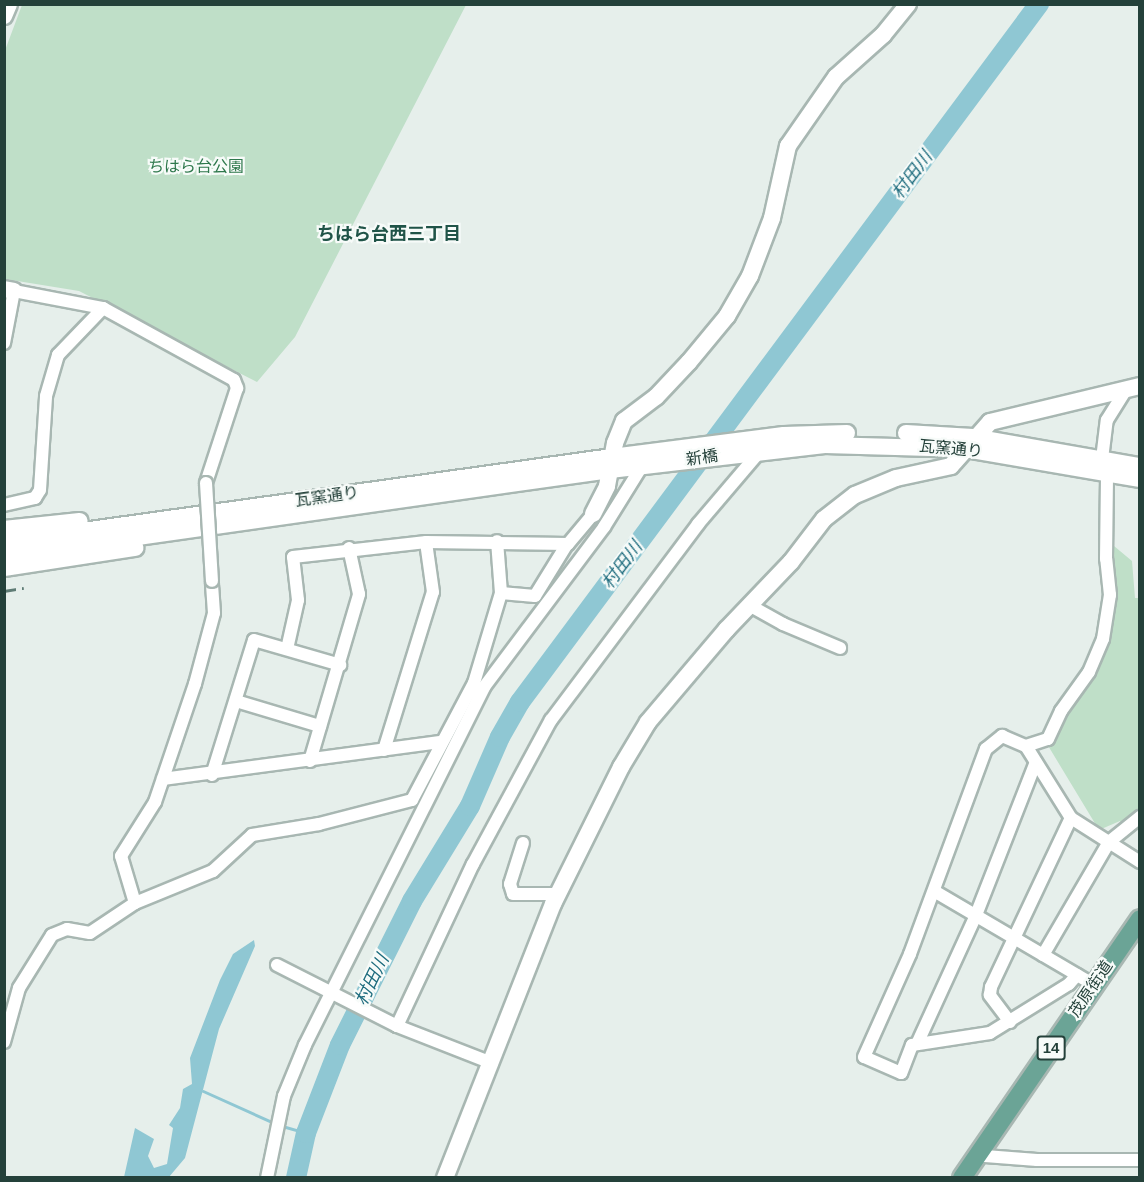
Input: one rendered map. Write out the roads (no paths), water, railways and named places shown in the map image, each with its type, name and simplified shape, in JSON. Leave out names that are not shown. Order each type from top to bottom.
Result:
[{"type":"main road","name":"茂原街道","points":[[962,1178],[1140,919]]},
{"type":"street","points":[[4,16],[9,4]]},
{"type":"street","points":[[501,593],[535,596],[567,544],[593,514],[603,496],[624,421],[656,397],[689,362],[727,316],[750,276],[772,218],[788,146],[836,77],[883,35],[908,4]]},
{"type":"street","points":[[4,343],[9,290],[103,308],[234,380],[237,388],[206,483],[214,613],[155,802],[121,856],[135,903]]},
{"type":"street","points":[[4,506],[35,498],[40,490],[46,396],[58,355],[103,308]]},
{"type":"street","points":[[445,1178],[558,894],[648,722],[749,605],[838,507],[871,486],[951,466],[969,443],[995,420],[1133,387]]},
{"type":"street","points":[[1026,746],[1048,739],[1060,711],[1089,672],[1103,639],[1110,595],[1106,559],[1107,420],[1133,387]]},
{"type":"street","name":"瓦窯通り","points":[[761,444],[882,433],[969,443],[1105,466],[1140,466]]},
{"type":"street","points":[[397,1026],[473,864],[551,720],[761,444]]},
{"type":"street","name":"新橋","points":[[647,460],[761,444]]},
{"type":"street","points":[[267,1178],[284,1096],[330,992],[484,687],[604,527],[647,460]]},
{"type":"street","name":"瓦窯通り","points":[[4,543],[202,521],[611,463],[647,460]]},
{"type":"street","name":"瓦窯通り","points":[[1105,466],[1140,479]]},
{"type":"street","points":[[4,529],[180,509],[202,521],[185,537],[96,556],[4,568]]},
{"type":"street","name":"瓦窯通り","points":[[4,556],[202,521]]},
{"type":"street","points":[[287,649],[298,600],[293,557],[349,548],[426,542],[497,541],[567,544]]},
{"type":"street","points":[[4,1042],[19,988],[52,935],[67,929],[90,933],[135,903],[213,871],[252,834],[318,824],[412,800],[440,742],[474,683],[501,593],[497,541]]},
{"type":"street","points":[[384,750],[433,592],[426,542]]},
{"type":"street","points":[[310,761],[359,594],[349,548]]},
{"type":"street","points":[[749,605],[783,624],[840,648]]},
{"type":"street","points":[[212,775],[254,640],[340,665]]},
{"type":"street","points":[[236,701],[320,726]]},
{"type":"street","points":[[1077,975],[1010,1022],[990,1033],[912,1045],[901,1073],[864,1057],[934,891],[987,749],[1002,736],[1026,746],[1071,818],[1140,862]]},
{"type":"street","points":[[163,779],[212,775],[440,742]]},
{"type":"street","points":[[917,1044],[976,915],[1036,762]]},
{"type":"street","points":[[1043,955],[1108,842],[1140,816]]},
{"type":"street","points":[[1010,1022],[990,995],[1071,818]]},
{"type":"street","points":[[523,843],[510,884],[513,894],[558,894]]},
{"type":"street","points":[[934,891],[1094,985]]},
{"type":"street","points":[[277,965],[397,1026],[492,1063]]},
{"type":"street","points":[[980,1152],[985,1156],[1087,1162],[1140,1160]]},
{"type":"water","points":[[254,940],[255,946],[219,1029],[185,1158],[169,1177],[124,1177],[135,1128],[154,1139],[148,1156],[154,1168],[167,1164],[173,1128],[169,1125],[180,1108],[183,1089],[192,1084],[190,1058],[220,980],[233,954]]},
{"type":"waterway","name":"村田川","points":[[296,1178],[306,1133],[340,1045],[412,901],[470,806],[500,737],[520,702],[1039,4]]},
{"type":"waterway","points":[[203,1091],[276,1124]]},
{"type":"waterway","points":[[282,1126],[306,1133]]},
{"type":"railway","points":[[4,591],[24,588]]},
{"type":"district","name":"ちはら台西三丁目","points":[[389,234]]},
{"type":"park label","name":"ちはら台公園","points":[[196,167]]}]
